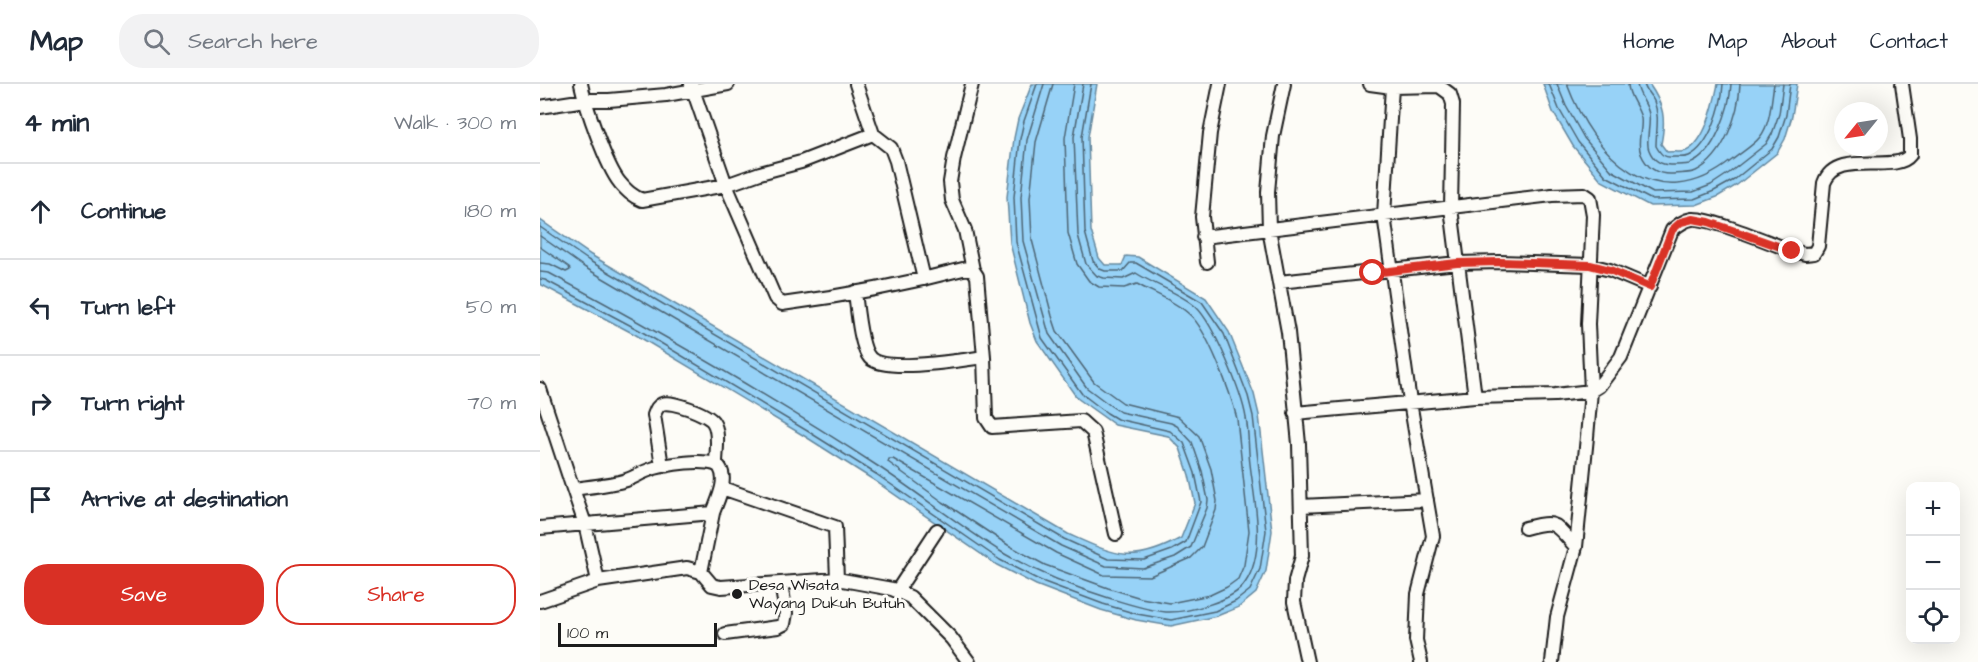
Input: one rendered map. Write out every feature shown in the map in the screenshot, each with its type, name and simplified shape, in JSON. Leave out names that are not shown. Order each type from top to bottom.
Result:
[{"type":"street","points":[[581,84],[585,100],[618,181],[632,196],[642,200],[726,185],[760,172],[808,160],[873,134]]},
{"type":"street","points":[[540,107],[585,100],[666,95],[692,87],[728,84]]},
{"type":"street","points":[[856,84],[873,134],[891,148],[896,161],[924,279]]},
{"type":"street","points":[[972,84],[950,182],[952,200],[965,230],[973,270],[978,276],[986,418],[992,426],[1081,421],[1093,432],[1116,534]]},
{"type":"street","points":[[1207,262],[1202,217],[1209,143],[1220,84]]},
{"type":"street","points":[[1284,84],[1273,136],[1268,192],[1269,229],[1288,332],[1299,444],[1302,556],[1295,581],[1294,602],[1307,662]]},
{"type":"street","points":[[1370,84],[1392,87],[1439,86],[1450,94],[1453,104],[1451,208],[1475,397]]},
{"type":"street","points":[[1295,413],[1475,397],[1591,392],[1599,386],[1621,357],[1672,230],[1681,222],[1693,219],[1709,222],[1792,251],[1805,254],[1814,253],[1818,246],[1824,183],[1827,175],[1836,168],[1901,162],[1910,155],[1903,84]]},
{"type":"street","points":[[692,87],[726,185],[771,291],[782,304],[924,279],[967,268],[973,270]]},
{"type":"street","points":[[1392,87],[1384,215],[1410,402],[1433,536],[1418,594],[1416,640],[1421,662]]},
{"type":"street","points":[[1203,237],[1552,195],[1584,194],[1590,198],[1593,215],[1588,324],[1591,392],[1576,547],[1557,617],[1552,662]]},
{"type":"street","points":[[1279,282],[1457,263],[1500,262],[1590,265],[1610,270],[1650,287]]},
{"type":"street","points":[[855,292],[864,347],[870,358],[880,364],[904,366],[984,357]]},
{"type":"street","points":[[540,389],[585,524],[598,581]]},
{"type":"street","points":[[662,466],[654,415],[657,407],[670,402],[713,420],[716,428],[716,464]]},
{"type":"street","points":[[573,489],[625,481],[662,466],[690,462],[716,464],[722,472],[722,489],[713,513],[701,572]]},
{"type":"street","points":[[722,489],[835,527],[837,579]]},
{"type":"street","points":[[1301,506],[1427,500]]},
{"type":"street","points":[[540,528],[713,513]]},
{"type":"street","points":[[1525,528],[1545,522],[1550,523],[1556,526],[1576,547]]},
{"type":"street","points":[[897,591],[937,530]]},
{"type":"street","points":[[540,601],[598,581],[687,568],[701,572],[712,585],[721,587],[837,579],[897,591],[910,597],[951,638],[969,662]]},
{"type":"street","points":[[725,634],[778,627],[784,624],[786,613],[781,584]]},
{"type":"water","points":[[1032,84],[1097,84],[1088,137],[1091,231],[1099,258],[1105,265],[1122,265],[1126,256],[1138,257],[1206,298],[1229,332],[1254,394],[1259,415],[1272,531],[1266,571],[1256,593],[1239,607],[1217,616],[1171,626],[1136,620],[1101,610],[1036,585],[997,565],[872,479],[806,437],[636,335],[540,284],[540,220],[591,255],[1068,534],[1111,552],[1124,554],[1149,552],[1164,546],[1181,538],[1195,503],[1180,448],[1168,436],[1115,425],[1077,398],[1037,341],[1030,323],[1010,243],[1007,197],[1018,119]]},
{"type":"water","points":[[1543,84],[1649,84],[1661,106],[1663,127],[1661,144],[1667,152],[1682,152],[1693,146],[1704,131],[1718,84],[1797,84],[1792,116],[1785,139],[1777,153],[1737,185],[1717,197],[1696,205],[1650,206],[1602,181],[1573,146],[1553,112]]},
{"type":"place","name":"Desa Wisata Wayang Dukuh Butuh","points":[[737,594]]},
{"type":"route","points":[[1373,273],[1457,263],[1590,265],[1610,270],[1650,287],[1672,230],[1681,222],[1693,219],[1709,222],[1792,251]]}]
